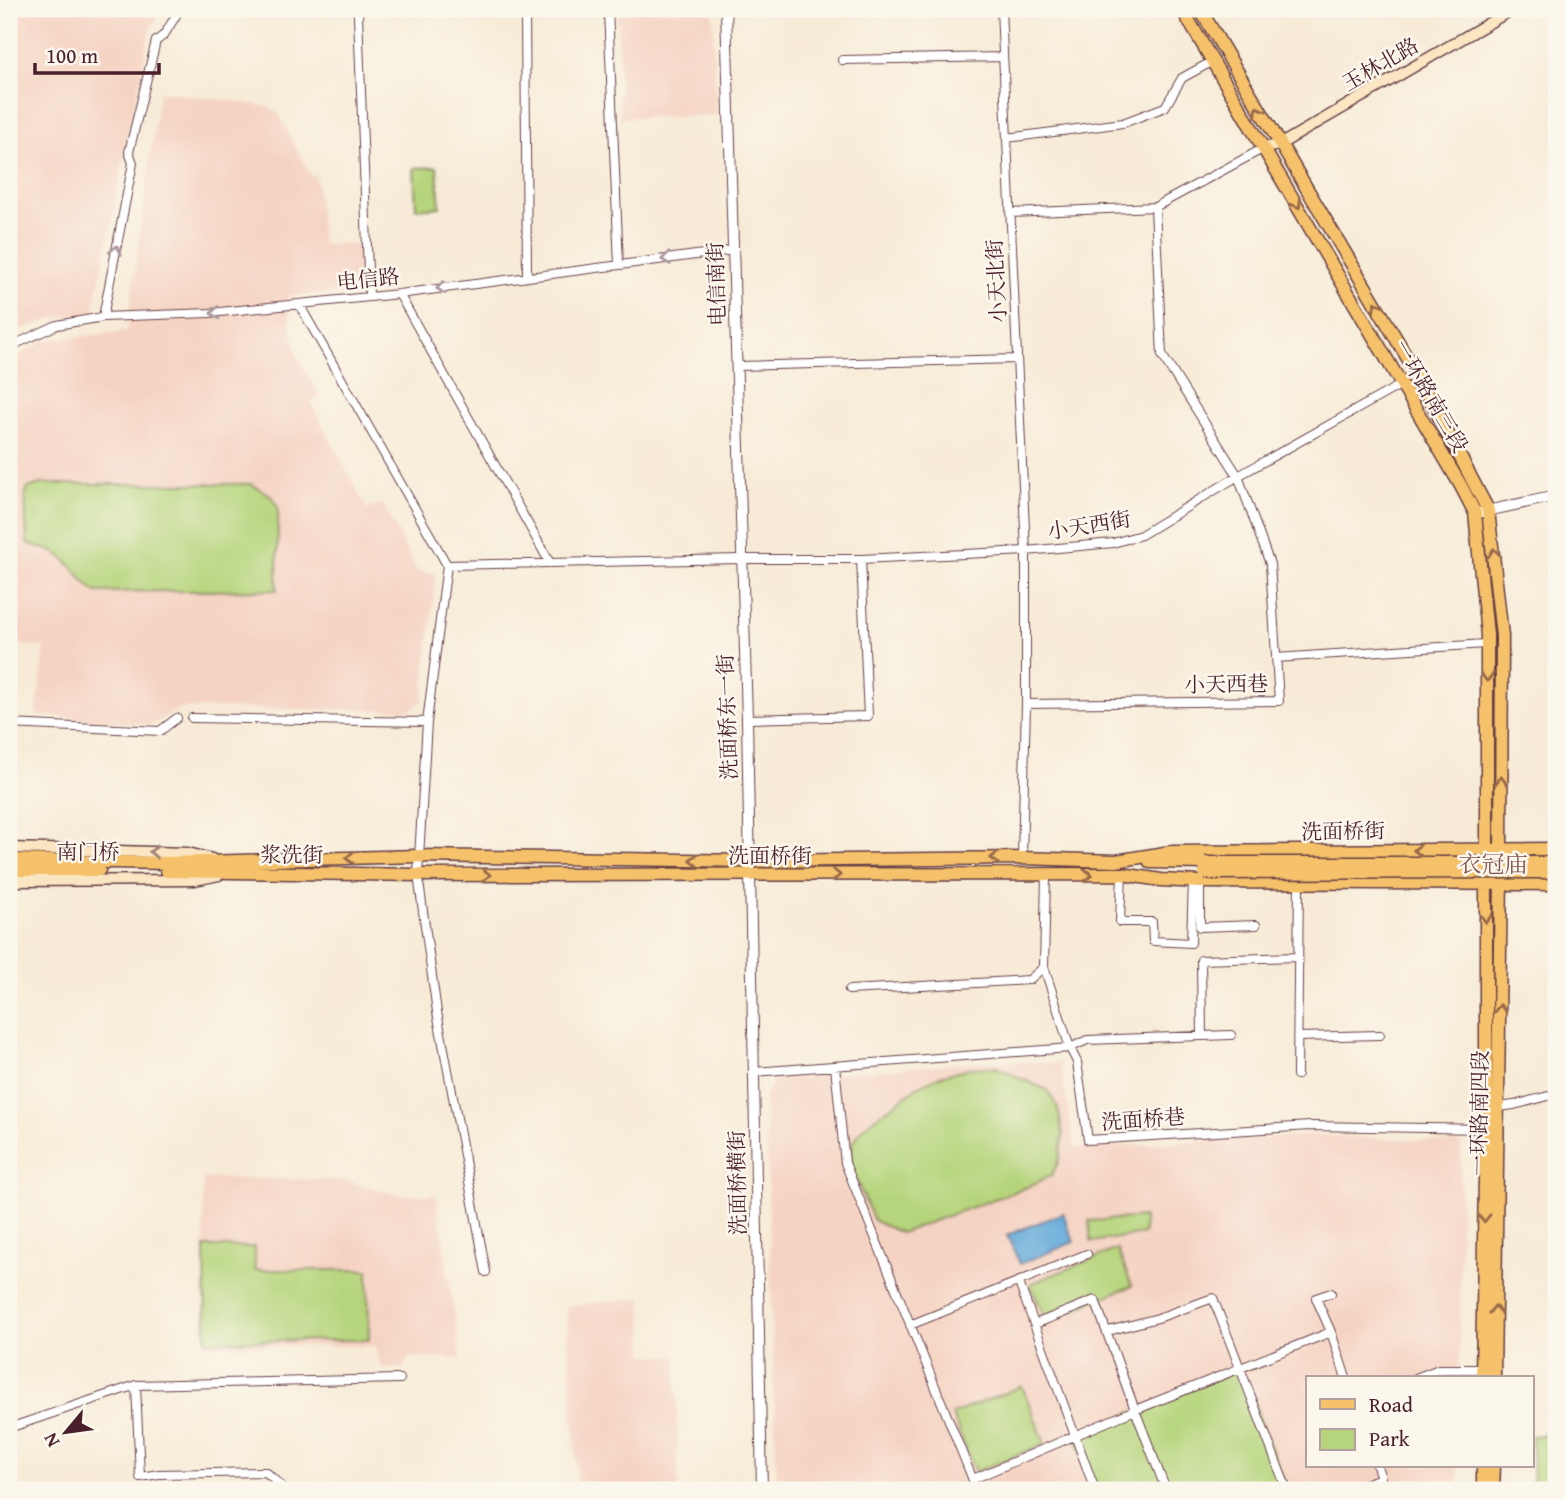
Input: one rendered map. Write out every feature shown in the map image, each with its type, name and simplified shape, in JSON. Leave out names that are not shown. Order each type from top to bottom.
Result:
[{"type":"main road","name":"一环路南三段","points":[[1182,9],[1475,513],[1487,635],[1486,849]]},
{"type":"main road","name":"玉林北路","points":[[1264,148],[1279,145],[1513,9]]},
{"type":"main road","name":"一环路南三段","points":[[1203,10],[1279,145],[1413,367],[1489,510],[1502,636],[1501,849]]},
{"type":"main road","points":[[1210,56],[1219,55],[1221,44]]},
{"type":"main road","name":"浆洗街","points":[[9,848],[188,853],[223,868],[418,856]]},
{"type":"main road","name":"一环路南四段","points":[[1481,1374],[1486,1129],[1486,849]]},
{"type":"main road","name":"一环路南四段","points":[[1494,1376],[1501,849]]},
{"type":"main road","name":"洗面桥街","points":[[1116,860],[1171,852],[1556,849]]},
{"type":"main road","name":"洗面桥街","points":[[418,856],[1046,876],[1201,875],[1299,882],[1556,884]]},
{"type":"main road","name":"洗面桥街","points":[[418,875],[750,868],[1022,858],[1116,860],[1201,875]]},
{"type":"main road","name":"南门桥","points":[[9,860],[166,867]]},
{"type":"main road","points":[[1201,875],[1556,863]]},
{"type":"main road","name":"浆洗街","points":[[166,867],[418,875]]},
{"type":"main road","name":"南门桥","points":[[9,870],[166,867]]},
{"type":"main road","points":[[9,881],[195,880],[223,868]]},
{"type":"main road","points":[[1201,875],[1556,872]]},
{"type":"main road","points":[[1483,1468],[1483,1490]]},
{"type":"main road","points":[[1493,1468],[1493,1490]]},
{"type":"street","points":[[103,317],[133,163],[129,152],[156,41],[174,9]]},
{"type":"street","points":[[156,41],[164,34],[180,9]]},
{"type":"street","points":[[360,9],[358,15],[369,297]]},
{"type":"street","points":[[525,9],[527,277]]},
{"type":"street","points":[[608,9],[619,265]]},
{"type":"street","name":"电信南街","points":[[726,9],[738,366],[741,559]]},
{"type":"street","name":"小天北街","points":[[1001,9],[1026,551],[1022,858]]},
{"type":"street","points":[[1007,138],[1123,123],[1165,107],[1182,78],[1210,56]]},
{"type":"street","points":[[842,60],[1003,57]]},
{"type":"street","points":[[1010,213],[1155,207],[1264,148]]},
{"type":"street","name":"小天西巷","points":[[1026,704],[1279,701],[1270,564],[1238,476],[1162,355],[1155,207]]},
{"type":"street","name":"电信路","points":[[9,347],[57,325],[103,317],[210,313],[399,294],[734,250]]},
{"type":"street","points":[[399,294],[550,563]]},
{"type":"street","points":[[299,304],[447,565],[427,722],[418,875],[437,1012],[486,1272]]},
{"type":"street","points":[[738,366],[1017,359]]},
{"type":"street","name":"小天西街","points":[[447,565],[861,559],[1026,551],[1127,540],[1141,535],[1238,476],[1402,384]]},
{"type":"street","points":[[1475,513],[1556,496]]},
{"type":"street","name":"洗面桥东一街","points":[[741,559],[750,868]]},
{"type":"street","points":[[747,719],[868,716],[861,559]]},
{"type":"street","points":[[1276,658],[1485,644]]},
{"type":"street","points":[[9,724],[160,731],[177,718]]},
{"type":"street","points":[[192,718],[427,722]]},
{"type":"street","name":"洗面桥横街","points":[[750,868],[762,1490]]},
{"type":"street","points":[[1122,874],[1120,922],[1152,922],[1153,941],[1191,943],[1201,875]]},
{"type":"street","points":[[1201,875],[1200,927],[1256,925]]},
{"type":"street","points":[[1046,876],[1044,967],[1070,1048]]},
{"type":"street","points":[[1297,1074],[1299,882]]},
{"type":"street","points":[[1202,1036],[1201,960],[1298,957]]},
{"type":"street","points":[[849,990],[1029,980],[1044,967]]},
{"type":"street","points":[[754,1072],[1070,1048],[1087,1040],[1231,1035]]},
{"type":"street","points":[[1298,1037],[1380,1035]]},
{"type":"street","name":"洗面桥巷","points":[[1070,1048],[1077,1062],[1088,1140],[1310,1126],[1486,1129]]},
{"type":"street","points":[[835,1066],[845,1163],[977,1490]]},
{"type":"street","points":[[1499,1107],[1556,1094]]},
{"type":"street","points":[[910,1325],[1087,1255]]},
{"type":"street","points":[[1019,1283],[1096,1490]]},
{"type":"street","points":[[1331,1293],[1316,1298],[1345,1376]]},
{"type":"street","points":[[1108,1331],[1158,1318],[1213,1298],[1287,1490]]},
{"type":"street","points":[[1035,1324],[1096,1300],[1166,1490]]},
{"type":"street","points":[[973,1479],[1135,1410],[1331,1332]]},
{"type":"street","points":[[1421,1376],[1439,1368],[1457,1367],[1481,1374]]},
{"type":"street","points":[[9,1428],[136,1385],[400,1379]]},
{"type":"street","points":[[136,1385],[141,1477],[159,1474],[266,1472],[285,1490]]},
{"type":"street","points":[[1349,1490],[1381,1478],[1378,1468]]},
{"type":"shaded area","points":[[9,9],[163,9],[150,30],[93,313],[55,318],[9,334]]},
{"type":"shaded area","points":[[617,9],[713,9],[716,115],[620,118]]},
{"type":"shaded area","points":[[159,91],[266,106],[278,113],[311,176],[316,176],[322,244],[360,244],[357,292],[288,296],[290,321],[297,355],[320,396],[310,402],[367,509],[383,503],[417,571],[436,574],[423,700],[409,710],[179,708],[152,725],[36,715],[45,647],[9,644],[9,361],[44,341],[127,331]]},
{"type":"shaded area","points":[[979,1062],[1060,1063],[1075,1148],[1315,1135],[1461,1143],[1459,1376],[1306,1376],[1306,1468],[1458,1468],[1457,1490],[777,1490],[765,1094],[776,1079]]},
{"type":"shaded area","points":[[203,1178],[344,1180],[397,1195],[436,1195],[461,1359],[410,1357],[403,1368],[381,1368],[376,1346],[205,1346]]},
{"type":"shaded area","points":[[642,1298],[644,1355],[676,1357],[678,1490],[578,1490],[566,1306]]},
{"type":"green space","points":[[437,167],[440,207],[416,209],[414,168]]},
{"type":"green space","points":[[40,484],[251,484],[270,495],[278,507],[277,590],[96,592],[59,555],[27,543],[25,494],[28,488]]},
{"type":"green space","points":[[996,1067],[1047,1090],[1058,1108],[1063,1135],[1059,1160],[1052,1175],[1027,1187],[901,1233],[874,1221],[851,1168],[852,1142],[865,1126],[917,1087],[940,1076],[969,1068]]},
{"type":"green space","points":[[1144,1217],[1144,1234],[1091,1242],[1089,1221]]},
{"type":"green space","points":[[205,1247],[255,1247],[255,1270],[368,1270],[369,1340],[206,1341]]},
{"type":"green space","points":[[1117,1249],[1132,1286],[1046,1320],[1030,1284]]},
{"type":"green space","points":[[1241,1369],[1287,1490],[1095,1490],[1075,1435]]},
{"type":"green space","points":[[1022,1386],[1045,1444],[975,1472],[952,1414]]},
{"type":"green space","points":[[1556,1435],[1556,1490],[1533,1490],[1534,1436]]},
{"type":"water","points":[[1063,1213],[1074,1242],[1020,1264],[1007,1235]]},
{"type":"district","name":"衣冠庙","points":[[1493,863]]}]
